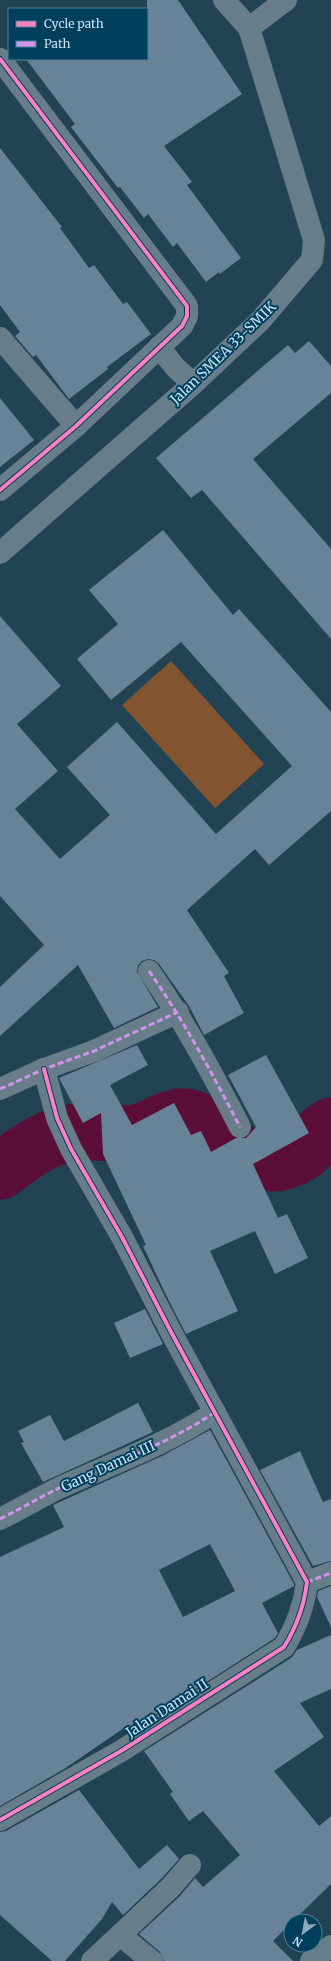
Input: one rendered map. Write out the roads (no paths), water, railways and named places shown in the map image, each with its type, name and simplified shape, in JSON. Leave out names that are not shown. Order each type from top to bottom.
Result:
[{"type":"street","points":[[224,0],[249,28],[286,0]]},
{"type":"street","name":"Jalan SMEA 33-SMIK","points":[[0,553],[193,384],[261,320],[312,260],[314,240],[249,28]]},
{"type":"street","points":[[0,58],[187,306],[187,316],[182,326],[76,426],[0,490]]},
{"type":"street","points":[[0,338],[76,426]]},
{"type":"street","points":[[160,347],[175,367],[193,384]]},
{"type":"street","points":[[149,971],[178,1012],[205,1059],[240,1126]]},
{"type":"street","points":[[0,1090],[44,1068],[94,1051],[178,1012]]},
{"type":"street","points":[[44,1068],[57,1118],[71,1149],[122,1237],[171,1332],[307,1582],[331,1573]]},
{"type":"street","name":"Gang Damai III","points":[[0,1519],[59,1488],[128,1458],[202,1421],[215,1412]]},
{"type":"street","name":"Jalan Damai II","points":[[0,1820],[121,1751],[284,1647],[296,1628],[305,1597],[307,1582]]},
{"type":"street","points":[[92,1961],[170,1888],[190,1865]]},
{"type":"street","points":[[120,1935],[152,1961]]},
{"type":"street","points":[[311,1961],[331,1946]]},
{"type":"waterway","points":[[0,1171],[36,1146],[56,1137],[78,1132],[121,1134],[135,1133],[167,1120],[180,1117],[192,1118],[201,1122],[240,1152],[250,1158],[269,1163],[290,1159],[302,1153],[331,1126]]}]
